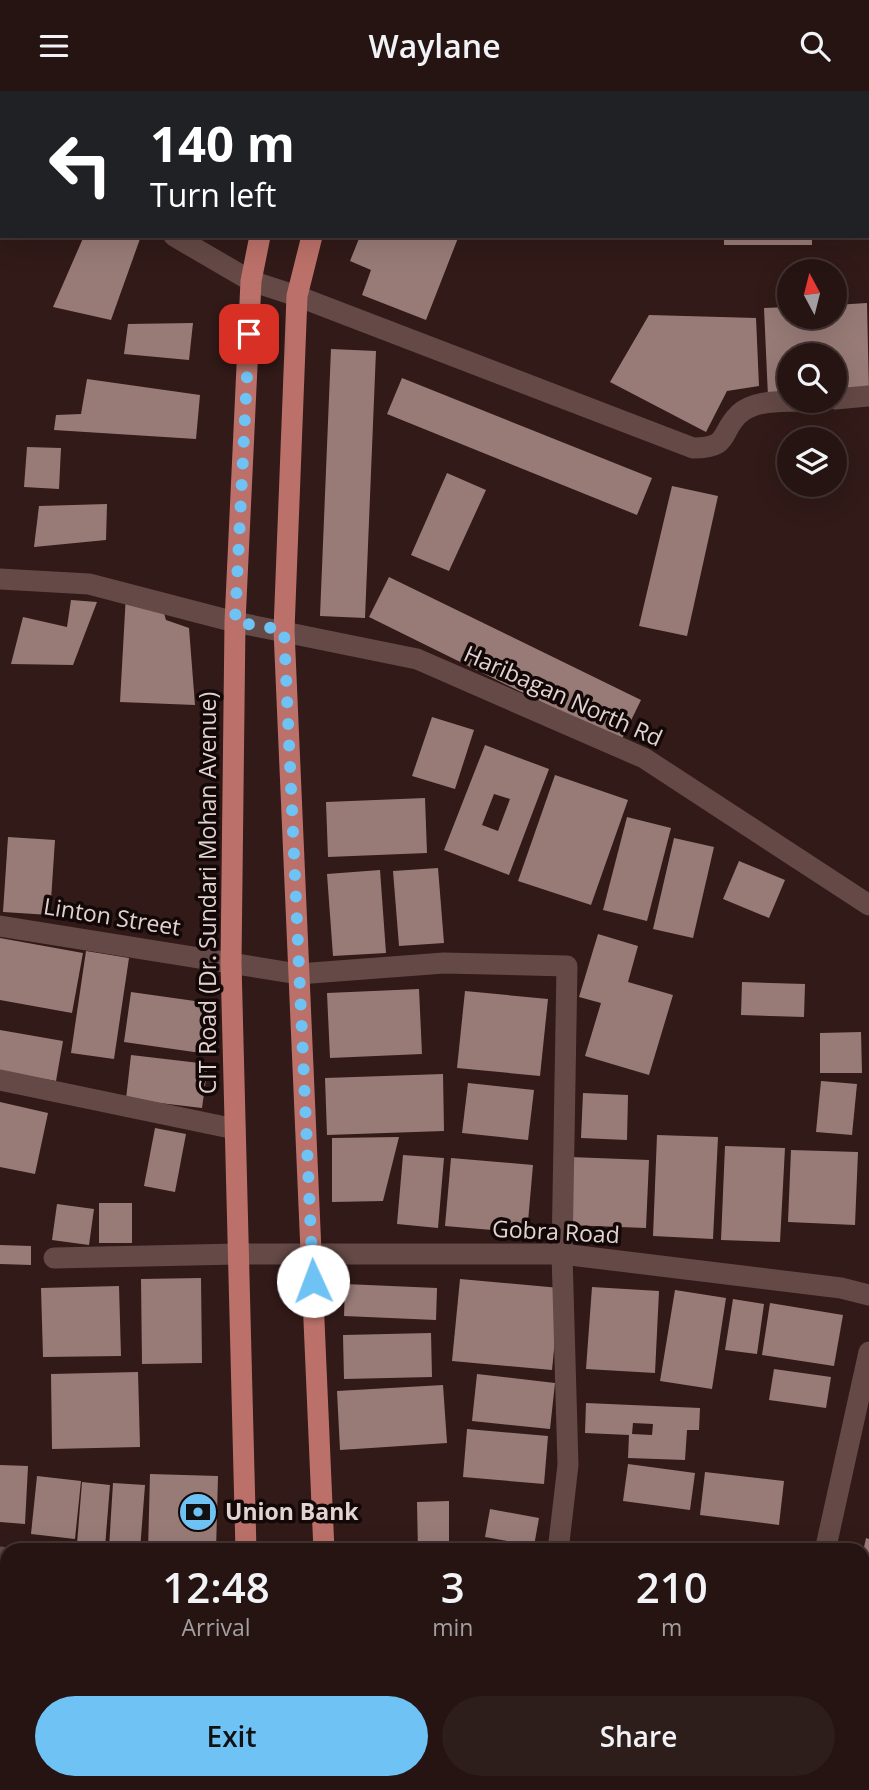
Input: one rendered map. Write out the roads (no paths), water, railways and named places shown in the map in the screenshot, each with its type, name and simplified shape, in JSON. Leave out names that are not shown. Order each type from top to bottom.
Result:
[{"type":"main road","name":"CIT Road (Dr. Sundari Mohan Avenue)","points":[[246,1543],[231,963],[235,622],[251,281],[260,238]]},
{"type":"main road","points":[[312,238],[297,296],[284,630],[324,1543]]},
{"type":"street","points":[[177,238],[251,281],[297,296],[693,448],[708,448],[722,442],[738,415],[753,406],[777,403]]},
{"type":"street","points":[[847,397],[869,396]]},
{"type":"street","name":"Haribagan North Rd","points":[[0,579],[89,584],[235,622],[284,630],[417,660],[644,758],[869,905]]},
{"type":"street","name":"Linton Street","points":[[0,926],[298,974]]},
{"type":"street","points":[[298,974],[444,963],[568,966],[562,1254],[568,1465],[559,1543]]},
{"type":"street","points":[[0,1080],[235,1129]]},
{"type":"street","name":"Gobra Road","points":[[54,1258],[238,1254],[562,1254],[841,1288],[869,1295]]},
{"type":"street","points":[[827,1543],[869,1352]]},
{"type":"place","name":"Union Bank","points":[[198,1512]]}]
